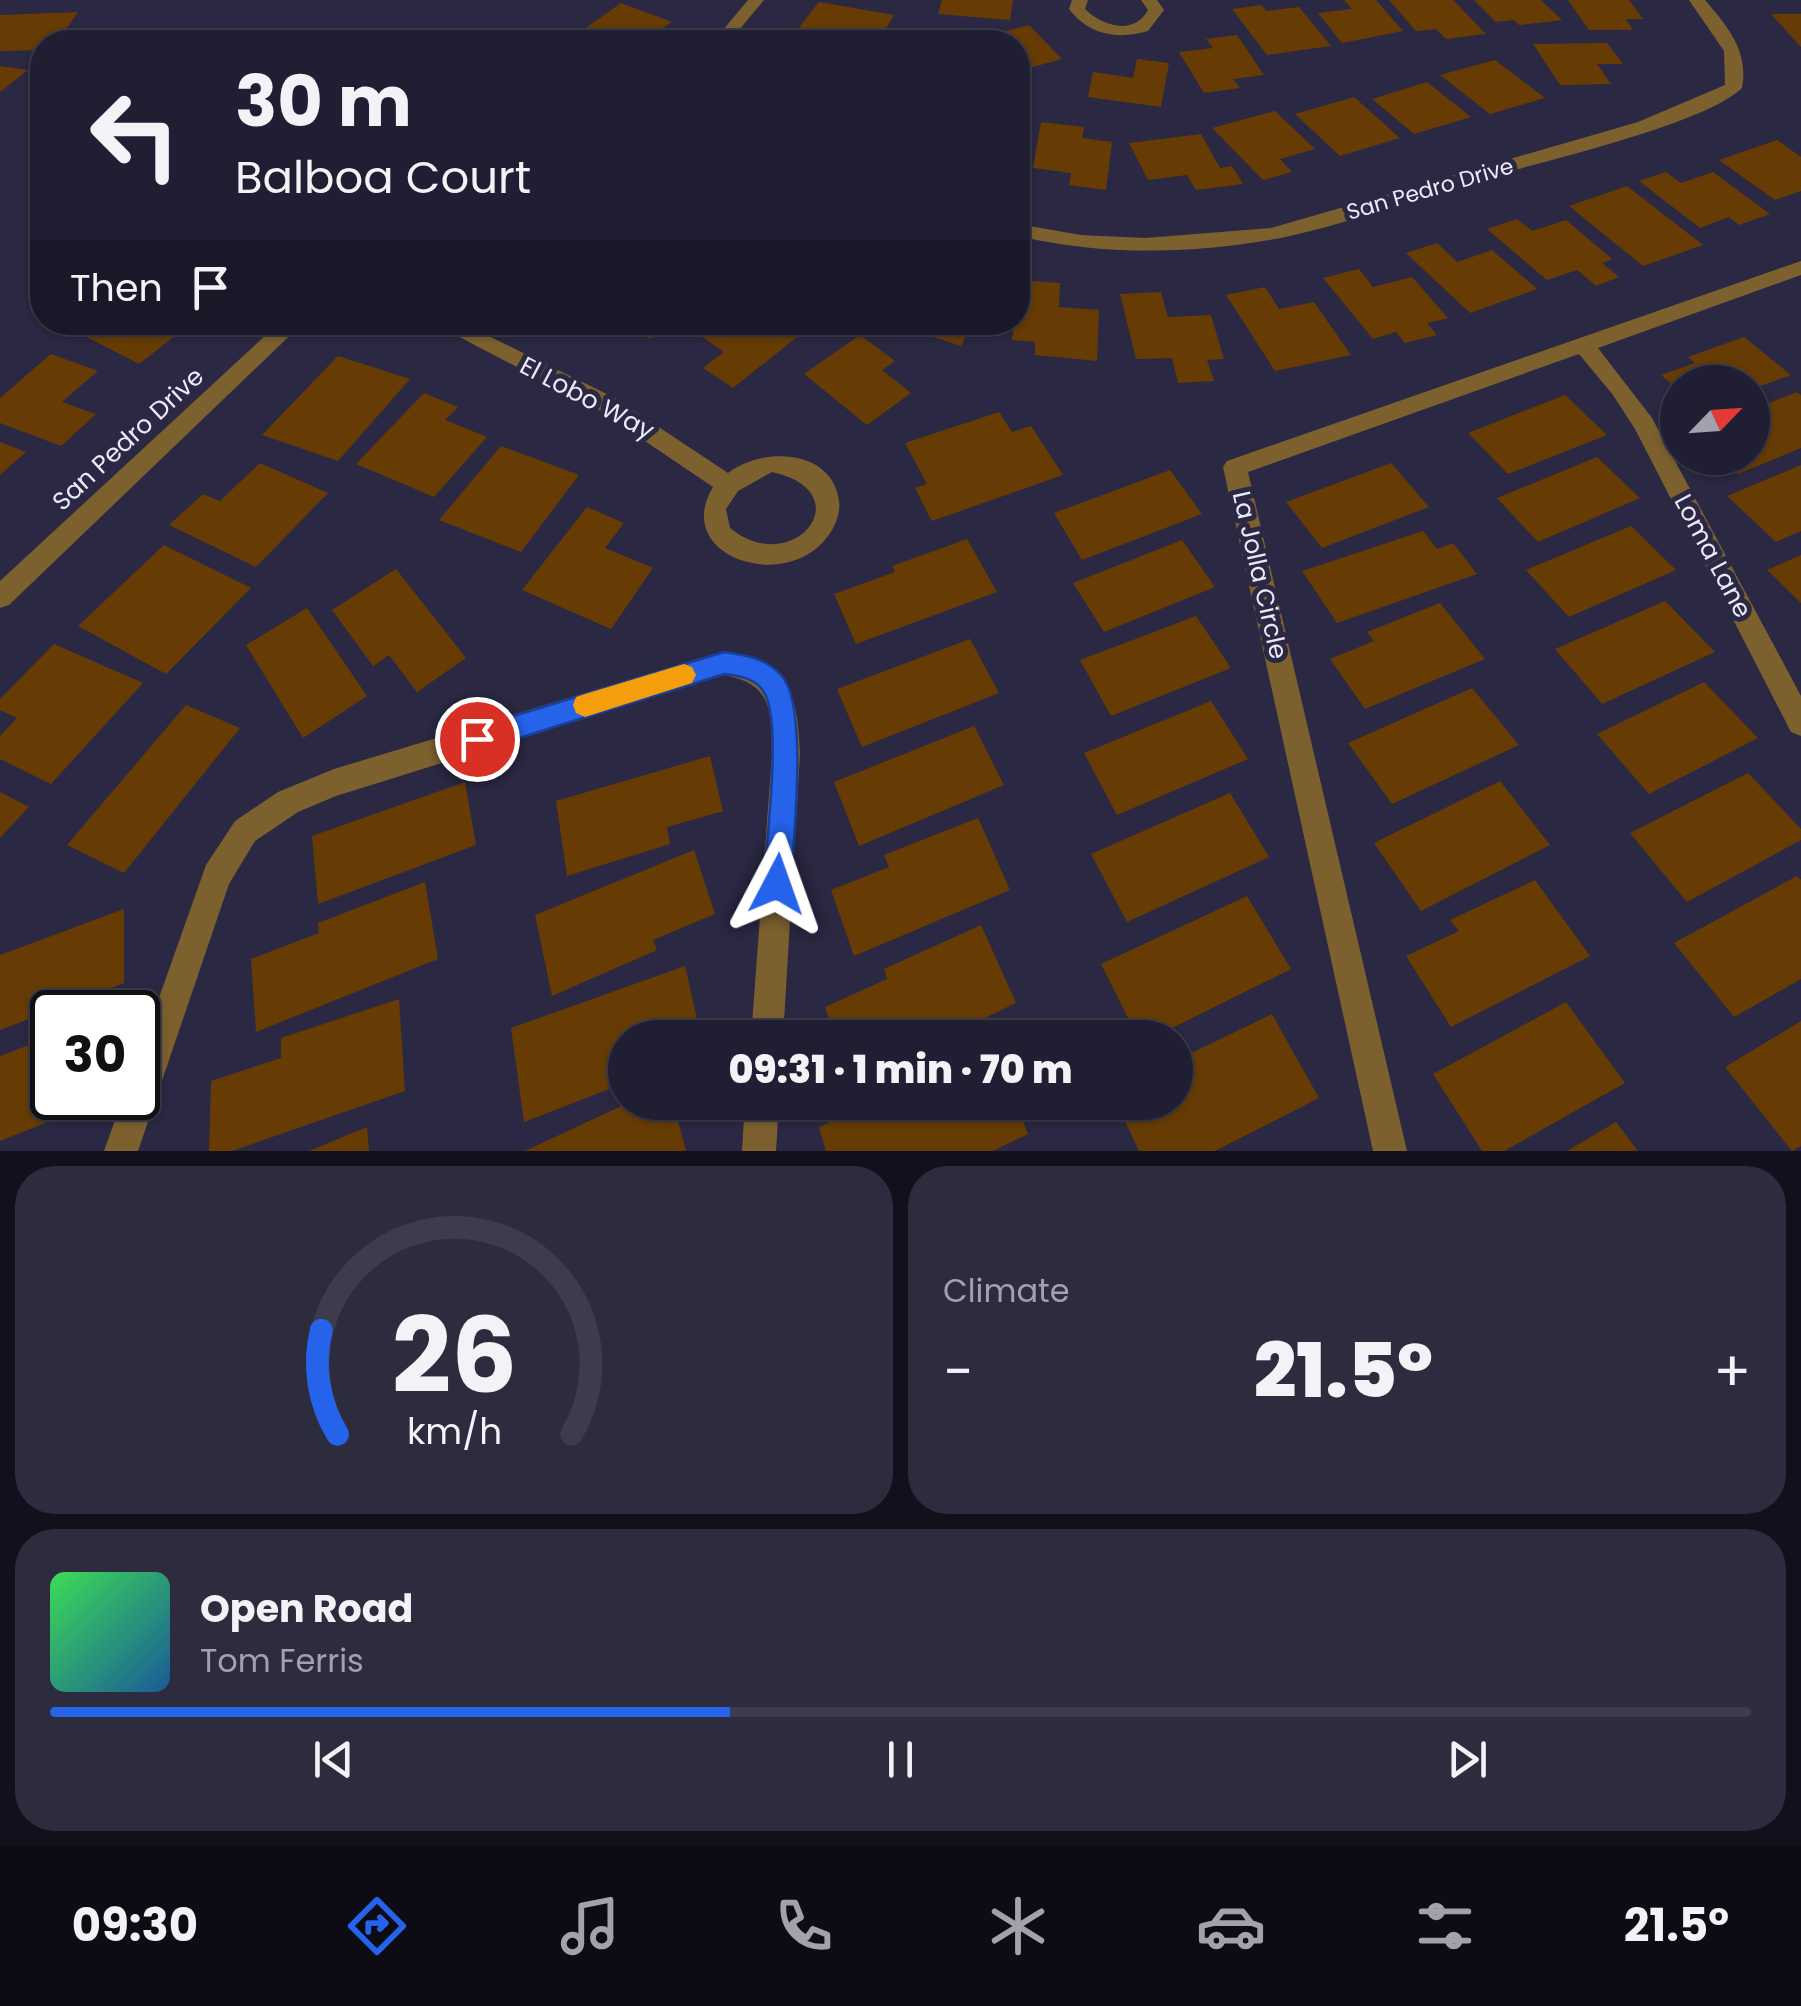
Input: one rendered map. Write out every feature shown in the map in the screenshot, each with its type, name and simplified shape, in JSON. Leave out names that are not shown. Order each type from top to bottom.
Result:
[{"type":"street","points":[[730,30],[756,0]]},
{"type":"street","points":[[1080,0],[1078,9],[1088,22],[1126,30],[1148,24],[1154,18],[1156,10],[1149,0]]},
{"type":"street","name":"San Pedro Drive","points":[[1030,231],[1155,246],[1211,244],[1272,234],[1644,126],[1709,102],[1732,88],[1739,67],[1722,29],[1697,0]]},
{"type":"street","name":"La Jolla Circle","points":[[1390,1151],[1235,467],[1801,268]]},
{"type":"street","name":"San Pedro Drive","points":[[0,597],[280,335]]},
{"type":"street","name":"El Lobo Way","points":[[466,335],[607,404],[726,484]]},
{"type":"street","name":"Loma Lane","points":[[1583,344],[1644,424],[1801,723]]},
{"type":"street","points":[[789,464],[805,469],[826,490],[828,519],[807,546],[788,554],[748,553],[731,544],[720,531],[715,515],[717,499],[726,484],[754,466],[789,464]]},
{"type":"street","points":[[121,1151],[217,876],[245,831],[288,802],[334,783],[724,663],[752,666],[774,684],[786,717],[767,1020]]},
{"type":"street","points":[[758,1151],[761,1120]]},
{"type":"building","points":[[942,0],[1013,0],[1010,20],[938,14]]},
{"type":"building","points":[[1344,0],[1376,0],[1403,31],[1342,43],[1318,13],[1352,9]]},
{"type":"building","points":[[1389,0],[1453,0],[1486,34],[1446,39],[1436,29],[1416,31]]},
{"type":"building","points":[[1474,0],[1541,0],[1562,20],[1519,25],[1514,20],[1496,22]]},
{"type":"building","points":[[1568,0],[1629,0],[1643,19],[1626,19],[1633,30],[1589,30]]},
{"type":"building","points":[[819,2],[894,15],[885,30],[797,30]]},
{"type":"building","points":[[621,3],[672,22],[661,30],[583,30]]},
{"type":"building","points":[[1262,5],[1266,11],[1299,7],[1331,46],[1267,55],[1232,9]]},
{"type":"building","points":[[78,12],[65,30],[30,30],[30,50],[0,51],[0,15]]},
{"type":"building","points":[[1771,14],[1801,14],[1801,47]]},
{"type":"building","points":[[1029,25],[1062,59],[1030,68],[1030,30],[1010,30]]},
{"type":"building","points":[[1237,35],[1264,75],[1233,79],[1240,88],[1204,93],[1179,52],[1213,48],[1206,39]]},
{"type":"building","points":[[1607,43],[1623,64],[1597,64],[1611,84],[1560,85],[1533,44]]},
{"type":"building","points":[[1137,59],[1169,63],[1161,107],[1088,97],[1093,72],[1133,78]]},
{"type":"building","points":[[1495,60],[1545,98],[1490,114],[1440,75]]},
{"type":"building","points":[[0,66],[28,70],[0,92]]},
{"type":"building","points":[[1427,82],[1471,117],[1414,134],[1372,99]]},
{"type":"building","points":[[1354,97],[1400,138],[1340,156],[1295,114]]},
{"type":"building","points":[[1275,111],[1315,149],[1280,159],[1292,172],[1263,180],[1212,128]]},
{"type":"building","points":[[1041,122],[1084,127],[1082,138],[1112,142],[1106,190],[1069,185],[1071,173],[1033,168]]},
{"type":"building","points":[[1201,134],[1220,168],[1232,166],[1243,184],[1196,190],[1187,175],[1148,180],[1129,143]]},
{"type":"building","points":[[1777,140],[1801,157],[1801,191],[1775,200],[1719,160]]},
{"type":"building","points":[[1666,172],[1681,183],[1713,172],[1770,214],[1739,225],[1729,217],[1700,228],[1639,181]]},
{"type":"building","points":[[1627,186],[1703,245],[1643,266],[1569,206]]},
{"type":"building","points":[[1517,219],[1532,231],[1566,220],[1612,259],[1602,263],[1619,277],[1596,286],[1577,270],[1547,280],[1487,229]]},
{"type":"building","points":[[1437,243],[1457,262],[1492,250],[1537,289],[1470,313],[1406,253]]},
{"type":"building","points":[[1359,269],[1373,287],[1412,277],[1448,318],[1427,323],[1437,335],[1405,343],[1396,332],[1373,339],[1323,278]]},
{"type":"building","points":[[1030,281],[1060,283],[1059,307],[1099,310],[1097,361],[1035,355],[1035,342],[1012,340],[1013,335],[1030,335]]},
{"type":"building","points":[[1265,287],[1279,309],[1314,302],[1351,355],[1275,371],[1226,295]]},
{"type":"building","points":[[1161,292],[1168,317],[1211,315],[1224,359],[1207,360],[1214,381],[1178,383],[1172,358],[1136,359],[1120,294]]},
{"type":"building","points":[[83,335],[176,335],[139,364]]},
{"type":"building","points":[[699,335],[800,335],[733,388],[703,368],[724,352]]},
{"type":"building","points":[[860,335],[895,361],[882,370],[911,393],[867,425],[804,374]]},
{"type":"building","points":[[927,335],[966,335],[961,346]]},
{"type":"building","points":[[1744,337],[1791,375],[1770,383],[1770,365],[1689,365],[1695,363],[1688,357]]},
{"type":"building","points":[[51,354],[98,371],[62,402],[96,414],[61,446],[0,423],[0,398]]},
{"type":"building","points":[[338,356],[410,379],[338,461],[262,435]]},
{"type":"building","points":[[1797,392],[1801,395],[1801,448],[1770,461],[1770,403]]},
{"type":"building","points":[[424,393],[458,407],[445,420],[487,437],[434,497],[356,464]]},
{"type":"building","points":[[1565,395],[1607,435],[1508,474],[1468,433]]},
{"type":"building","points":[[999,412],[1012,432],[1031,426],[1063,475],[932,521],[915,488],[927,484],[905,443]]},
{"type":"building","points":[[0,442],[26,452],[0,475]]},
{"type":"building","points":[[501,446],[579,475],[521,552],[439,520]]},
{"type":"building","points":[[1597,457],[1640,498],[1538,542],[1497,498]]},
{"type":"building","points":[[260,463],[328,493],[256,567],[169,525],[203,494],[220,501]]},
{"type":"building","points":[[1391,463],[1429,507],[1322,548],[1286,502]]},
{"type":"building","points":[[1801,465],[1801,531],[1776,542],[1727,496]]},
{"type":"building","points":[[1170,470],[1202,514],[1082,560],[1054,513]]},
{"type":"building","points":[[587,507],[624,523],[605,548],[653,568],[611,629],[522,590]]},
{"type":"building","points":[[1631,526],[1676,570],[1569,617],[1526,570]]},
{"type":"building","points":[[1423,531],[1437,549],[1453,543],[1477,574],[1337,623],[1302,571]]},
{"type":"building","points":[[967,539],[997,592],[856,644],[834,594],[895,572],[892,566]]},
{"type":"building","points":[[1182,540],[1215,587],[1104,632],[1073,583]]},
{"type":"building","points":[[164,545],[251,588],[166,674],[78,626]]},
{"type":"building","points":[[1801,555],[1801,603],[1767,570]]},
{"type":"building","points":[[396,569],[466,658],[417,692],[389,655],[373,666],[332,610]]},
{"type":"building","points":[[1665,601],[1715,652],[1602,704],[1555,649]]},
{"type":"building","points":[[1440,603],[1485,659],[1365,709],[1330,659],[1374,641],[1367,632]]},
{"type":"building","points":[[307,608],[367,696],[303,738],[246,645]]},
{"type":"building","points":[[1196,616],[1231,668],[1111,716],[1080,660]]},
{"type":"building","points":[[970,639],[999,693],[862,747],[837,689]]},
{"type":"building","points":[[54,644],[143,683],[51,784],[0,759],[0,736],[17,718],[0,710],[0,699]]},
{"type":"building","points":[[1704,682],[1758,738],[1649,794],[1597,734]]},
{"type":"building","points":[[1472,688],[1519,745],[1392,804],[1348,743]]},
{"type":"building","points":[[1211,701],[1248,759],[1117,815],[1084,753]]},
{"type":"building","points":[[186,705],[240,728],[124,873],[67,845]]},
{"type":"building","points":[[974,726],[1004,785],[859,846],[834,782]]},
{"type":"building","points":[[710,756],[723,811],[667,827],[670,844],[567,876],[556,801]]},
{"type":"building","points":[[1748,773],[1801,829],[1801,840],[1687,902],[1630,833]]},
{"type":"building","points":[[1500,781],[1550,845],[1421,911],[1374,843]]},
{"type":"building","points":[[465,782],[476,845],[318,904],[312,836]]},
{"type":"building","points":[[0,792],[29,807],[0,838]]},
{"type":"building","points":[[1230,793],[1269,857],[1127,922],[1091,854]]},
{"type":"building","points":[[978,818],[1010,890],[854,956],[831,890],[889,867],[884,855]]},
{"type":"building","points":[[694,850],[715,914],[653,940],[657,950],[552,996],[535,915]]},
{"type":"building","points":[[1797,876],[1801,880],[1801,979],[1734,1017],[1674,943]]},
{"type":"building","points":[[1535,880],[1590,956],[1451,1027],[1406,956],[1459,931],[1450,920]]},
{"type":"building","points":[[425,882],[438,959],[256,1032],[251,959],[319,933],[318,923]]},
{"type":"building","points":[[1247,896],[1291,969],[1188,1020],[1129,1020],[1101,964]]},
{"type":"building","points":[[124,909],[124,983],[106,990],[30,990],[30,1019],[0,1030],[0,955]]},
{"type":"building","points":[[981,925],[1016,1003],[981,1020],[830,1020],[825,1007],[887,979],[884,969]]},
{"type":"building","points":[[685,966],[697,1020],[608,1020],[608,1090],[524,1122],[511,1028]]},
{"type":"building","points":[[399,999],[405,1091],[232,1151],[209,1151],[211,1081],[281,1058],[281,1038]]},
{"type":"building","points":[[1566,1002],[1625,1083],[1504,1151],[1482,1151],[1433,1074]]},
{"type":"building","points":[[1272,1014],[1319,1098],[1215,1151],[1139,1151],[1124,1120],[1193,1120],[1193,1052]]},
{"type":"building","points":[[1801,1021],[1801,1146],[1792,1151],[1725,1067]]},
{"type":"building","points":[[30,1044],[30,1120],[52,1120],[0,1141],[0,1056]]},
{"type":"building","points":[[608,1112],[608,1120],[678,1120],[686,1151],[525,1151]]},
{"type":"building","points":[[834,1120],[1022,1120],[1028,1134],[993,1151],[826,1151],[819,1127]]},
{"type":"building","points":[[1616,1122],[1638,1151],[1567,1151]]},
{"type":"building","points":[[367,1127],[369,1151],[309,1151]]},
{"type":"slow traffic","points":[[585,705],[684,675]]},
{"type":"route","points":[[477,739],[724,663],[752,666],[774,684],[786,717],[777,884]]}]
